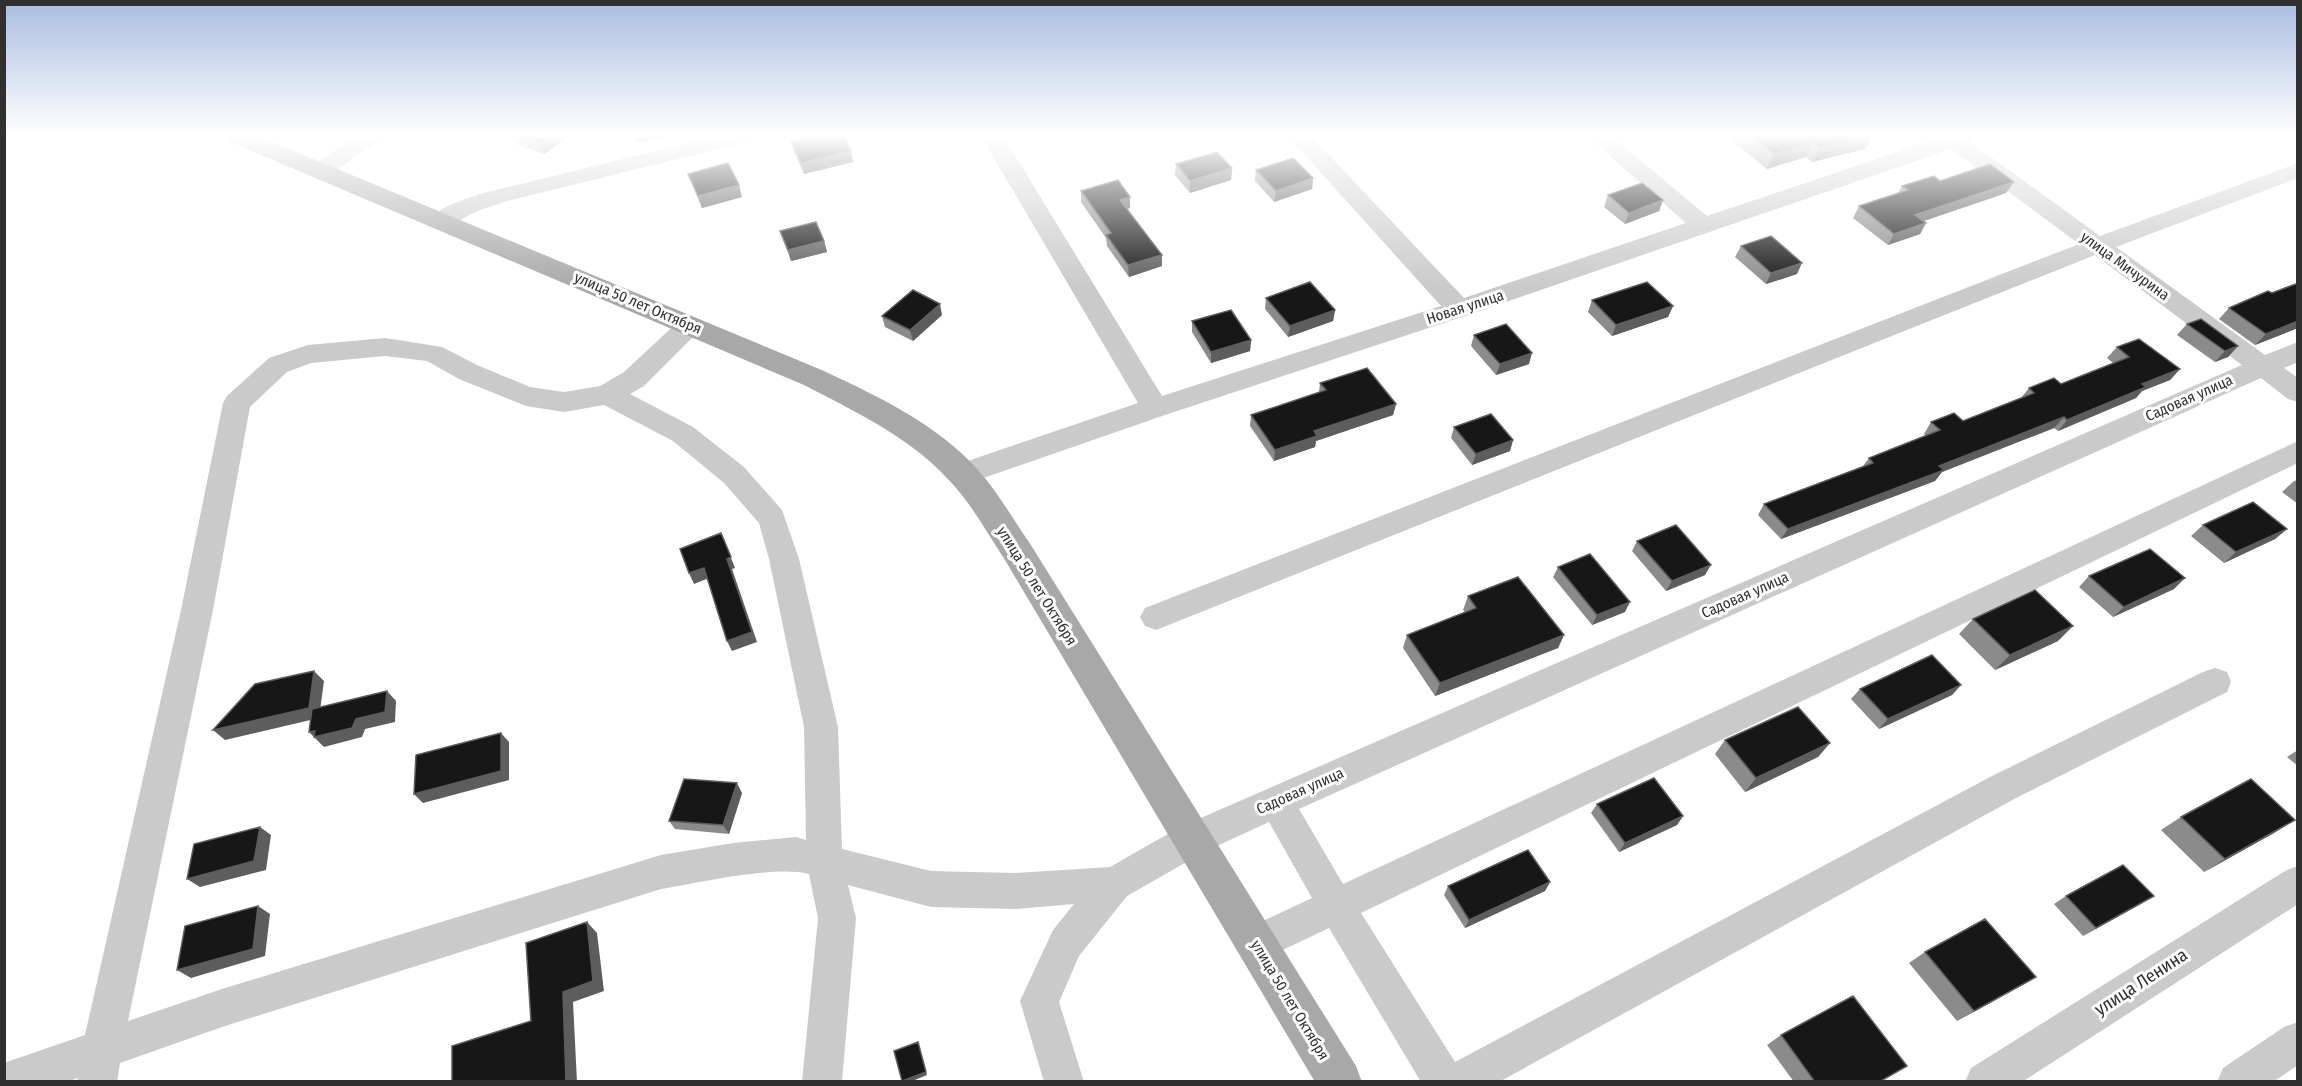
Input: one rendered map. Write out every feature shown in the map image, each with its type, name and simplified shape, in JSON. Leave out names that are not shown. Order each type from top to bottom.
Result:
[{"type":"main road","name":"улица 50 лет Октября","points":[[357,187],[814,378],[876,408],[933,445],[963,474],[1017,551],[1340,1082]]},
{"type":"street","points":[[440,222],[467,207],[537,187]]},
{"type":"street","points":[[1022,187],[1155,408]]},
{"type":"street","points":[[1346,187],[1459,309]]},
{"type":"street","points":[[1658,187],[1704,226]]},
{"type":"street","name":"Новая улица","points":[[963,474],[1817,187]]},
{"type":"street","name":"улица Мичурина","points":[[2022,187],[2298,392]]},
{"type":"street","points":[[1156,617],[2098,245],[2254,187]]},
{"type":"street","points":[[99,1065],[197,610],[237,403],[278,366],[308,354],[385,347],[433,352],[468,372],[526,396],[564,402],[607,395],[634,379],[690,325]]},
{"type":"street","name":"Садовая улица","points":[[1114,884],[1193,839],[2298,351]]},
{"type":"street","points":[[607,395],[648,414],[683,434],[734,475],[772,518],[784,559],[821,727],[824,860],[837,918],[822,1082]]},
{"type":"street","points":[[1255,944],[2298,451]]},
{"type":"street","points":[[1458,1082],[2004,787],[2215,682]]},
{"type":"street","points":[[1276,802],[1336,906],[1444,1082]]},
{"type":"street","points":[[7,1082],[99,1065],[233,1005],[661,872],[733,860],[796,854],[931,889],[1015,891],[1114,884]]},
{"type":"street","name":"улица Ленина","points":[[1985,1082],[2298,883]]},
{"type":"street","points":[[1064,1082],[1040,1002],[1066,943],[1114,884]]},
{"type":"street","points":[[2236,1082],[2298,1041]]},
{"type":"building","points":[[694,187],[733,187],[698,196]]},
{"type":"building","points":[[1096,187],[1123,187],[1130,197],[1120,200],[1162,255],[1128,265],[1106,235],[1111,233],[1081,191]]},
{"type":"building","points":[[1272,187],[1288,187],[1276,191]]},
{"type":"building","points":[[1632,187],[1647,187],[1663,200],[1629,213],[1608,195]]},
{"type":"building","points":[[1903,187],[2000,187],[1915,215],[1926,223],[1894,234],[1859,206],[1908,190]]},
{"type":"building","points":[[816,222],[824,241],[788,250],[780,231]]},
{"type":"building","points":[[1771,236],[1802,263],[1771,273],[1741,246]]},
{"type":"building","points":[[1310,282],[1335,310],[1290,326],[1266,298]]},
{"type":"building","points":[[1647,282],[1673,306],[1616,325],[1592,300]]},
{"type":"building","points":[[2298,283],[2298,321],[2266,334],[2229,308],[2268,291],[2272,293]]},
{"type":"building","points":[[913,290],[940,304],[910,330],[882,316]]},
{"type":"building","points":[[1231,310],[1251,340],[1211,352],[1192,321]]},
{"type":"building","points":[[2201,319],[2238,346],[2225,351],[2187,324]]},
{"type":"building","points":[[1506,324],[1532,353],[1500,364],[1474,335]]},
{"type":"building","points":[[2139,339],[2180,369],[2142,384],[2146,387],[2067,420],[2064,417],[1939,466],[1944,470],[1788,529],[1764,504],[1873,463],[1869,458],[1940,430],[1931,422],[1954,413],[1963,421],[2034,393],[2029,388],[2054,378],[2061,384],[2129,357],[2117,347]]},
{"type":"building","points":[[1367,368],[1396,404],[1314,431],[1317,436],[1275,450],[1251,415],[1326,390],[1320,383]]},
{"type":"building","points":[[1491,414],[1513,440],[1476,454],[1454,427]]},
{"type":"building","points":[[2253,502],[2287,529],[2236,552],[2203,525]]},
{"type":"building","points":[[1676,525],[1711,565],[1672,581],[1637,541]]},
{"type":"building","points":[[721,533],[731,557],[727,559],[752,632],[727,641],[704,568],[689,573],[680,549]]},
{"type":"building","points":[[2150,549],[2185,578],[2124,607],[2089,576]]},
{"type":"building","points":[[1590,554],[1630,602],[1597,615],[1558,567]]},
{"type":"building","points":[[1518,577],[1564,635],[1440,683],[1407,635],[1476,608],[1468,596]]},
{"type":"building","points":[[2035,590],[2073,626],[2010,655],[1973,619]]},
{"type":"building","points":[[1932,655],[1961,685],[1888,719],[1860,689]]},
{"type":"building","points":[[314,671],[309,708],[213,730],[255,684]]},
{"type":"building","points":[[387,691],[385,712],[356,719],[352,728],[314,737],[315,731],[309,732],[312,709]]},
{"type":"building","points":[[1798,707],[1830,743],[1756,778],[1725,740]]},
{"type":"building","points":[[501,733],[501,771],[414,794],[416,755]]},
{"type":"building","points":[[1654,778],[1683,816],[1625,843],[1597,804]]},
{"type":"building","points":[[684,779],[737,783],[723,825],[669,821]]},
{"type":"building","points":[[2251,779],[2295,820],[2225,859],[2181,817]]},
{"type":"building","points":[[260,827],[254,861],[187,879],[194,844]]},
{"type":"building","points":[[1528,850],[1550,882],[1469,920],[1448,886]]},
{"type":"building","points":[[2123,865],[2154,896],[2096,928],[2066,896]]},
{"type":"building","points":[[258,906],[253,949],[177,970],[185,926]]},
{"type":"building","points":[[1985,919],[2036,977],[1974,1011],[1925,952]]},
{"type":"building","points":[[587,922],[593,981],[563,992],[566,1082],[452,1082],[452,1046],[531,1021],[526,943]]},
{"type":"building","points":[[1853,996],[1907,1066],[1879,1082],[1815,1082],[1781,1035]]},
{"type":"building","points":[[918,1042],[926,1072],[902,1081],[894,1051]]}]
